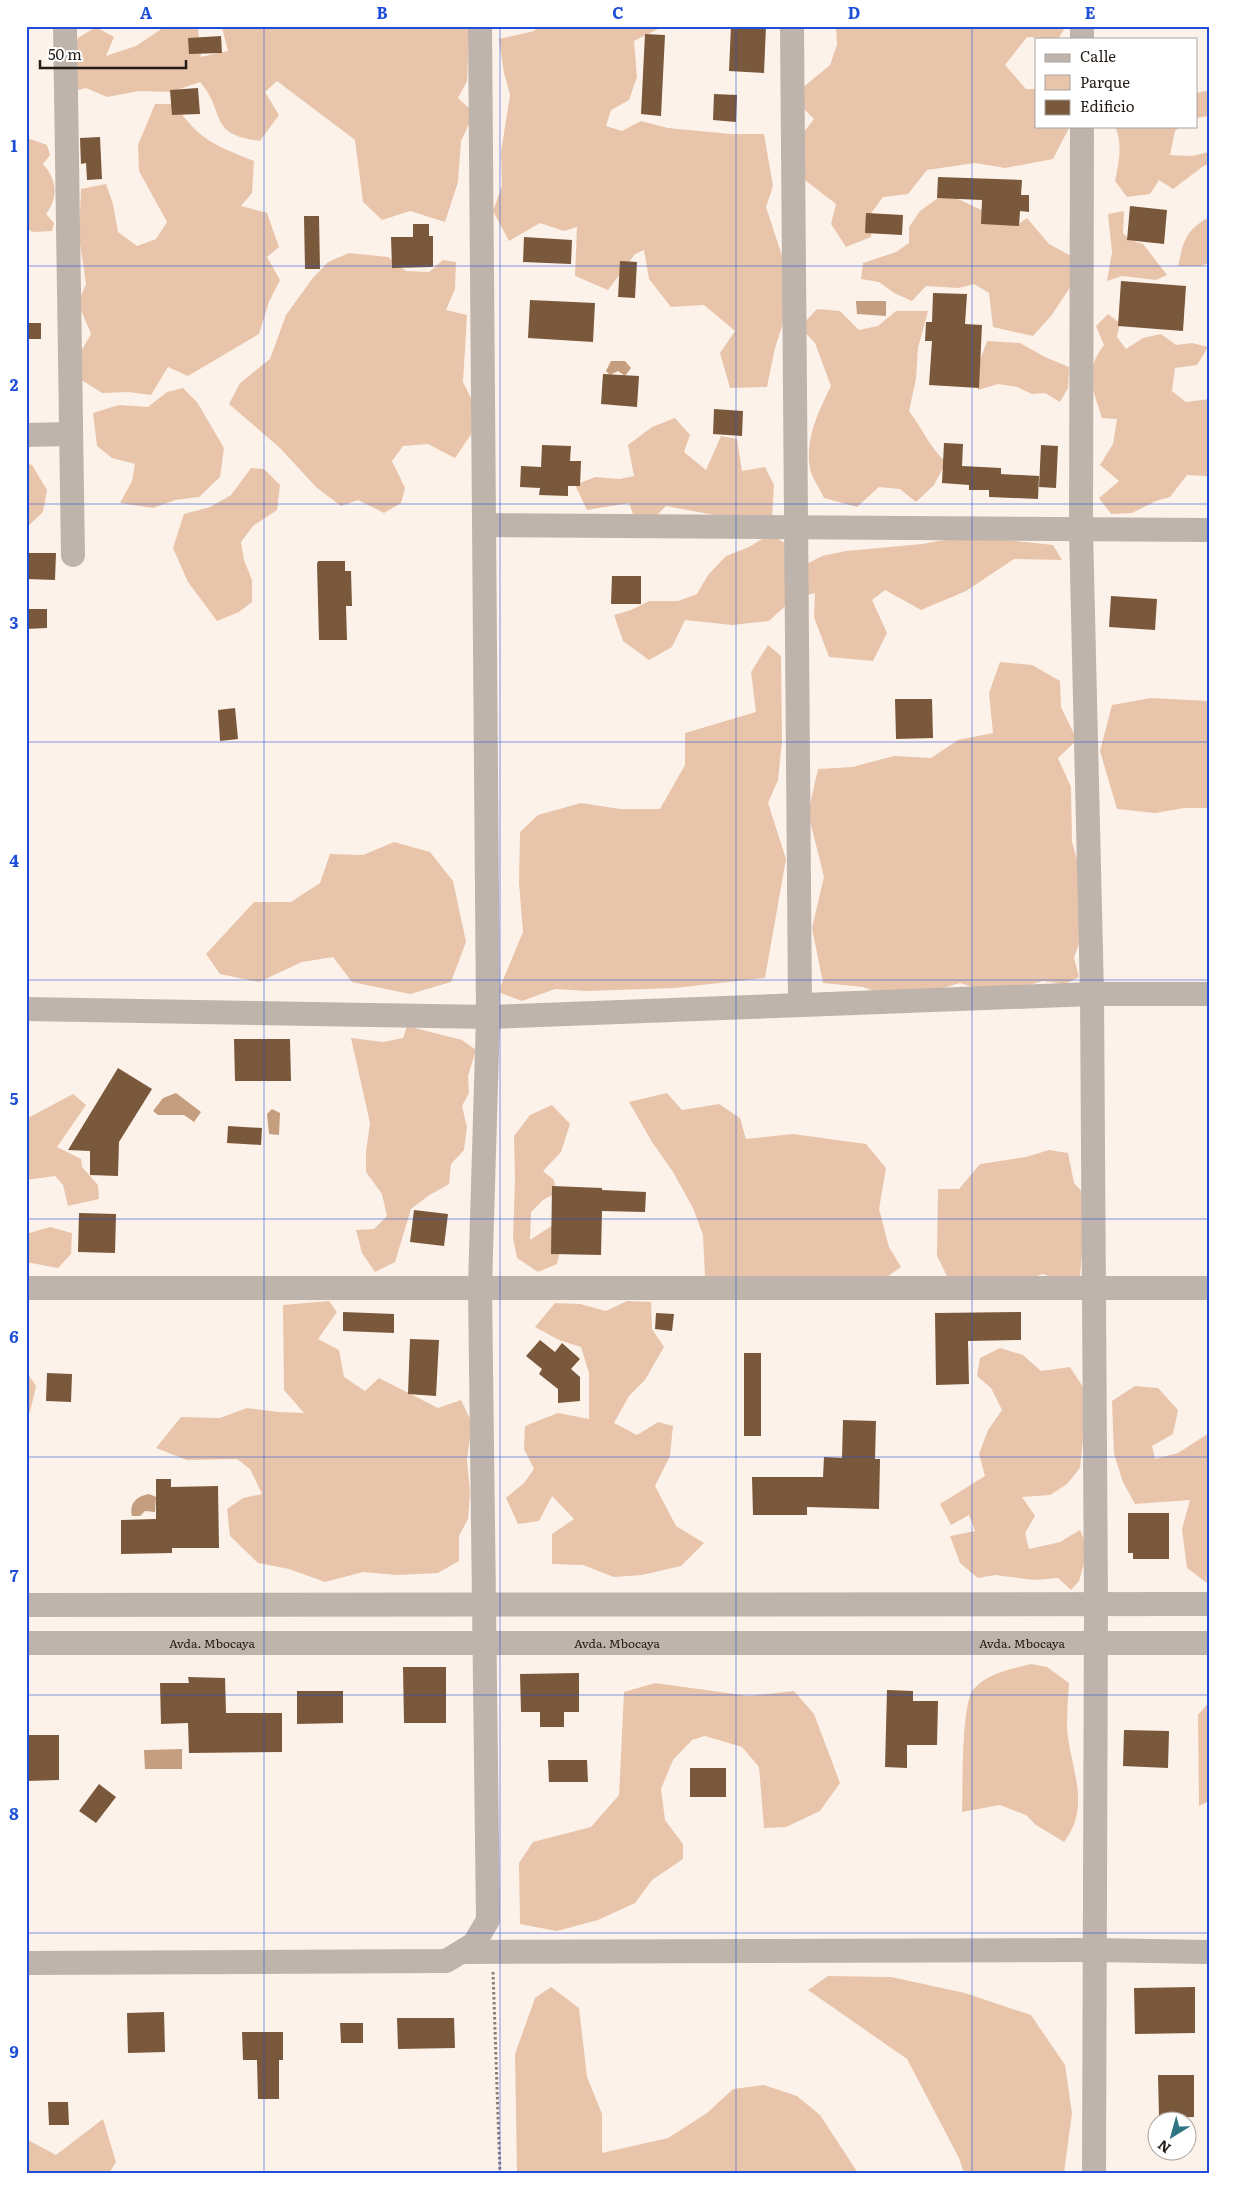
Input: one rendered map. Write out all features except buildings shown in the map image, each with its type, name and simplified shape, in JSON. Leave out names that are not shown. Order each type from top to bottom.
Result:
[{"type":"street","points":[[65,26],[73,555]]},
{"type":"street","points":[[26,1963],[446,1961],[474,1944],[488,1920],[480,1287],[488,1017],[480,26]]},
{"type":"street","points":[[792,26],[800,1005]]},
{"type":"street","points":[[1082,128],[1082,530],[1092,994],[1096,1603],[1094,2173]]},
{"type":"street","points":[[26,435],[70,434]]},
{"type":"street","points":[[484,525],[1209,530]]},
{"type":"street","points":[[26,1009],[488,1017],[1092,994],[1209,994]]},
{"type":"street","points":[[26,1288],[1209,1288]]},
{"type":"street","points":[[26,1605],[1209,1604]]},
{"type":"street","name":"Avda. Mbocaya","points":[[26,1643],[1209,1642]]},
{"type":"street","points":[[462,1952],[1094,1950],[1209,1952]]},
{"type":"path","points":[[491,1952],[495,1994],[500,2173]]},
{"type":"green space","points":[[166,26],[198,29],[201,57],[228,51],[222,28],[226,26],[344,26],[348,28],[350,26],[465,26],[469,31],[467,81],[458,98],[470,109],[469,124],[461,141],[458,182],[445,222],[410,211],[382,220],[363,202],[355,140],[277,81],[265,92],[279,115],[260,141],[243,138],[224,127],[208,93],[200,82],[171,92],[139,91],[107,97],[86,88],[66,93],[65,73],[78,38],[96,27],[114,37],[106,56],[136,46]]},
{"type":"green space","points":[[538,26],[664,26],[634,41],[637,77],[629,100],[611,110],[606,126],[622,131],[641,121],[668,128],[731,134],[764,134],[773,186],[766,207],[789,277],[787,311],[775,348],[767,387],[730,388],[720,353],[735,331],[704,305],[671,307],[649,279],[644,250],[635,254],[608,290],[575,276],[577,227],[564,231],[540,223],[509,241],[493,211],[502,186],[501,152],[510,95],[504,73],[499,39],[534,31]]},
{"type":"green space","points":[[836,26],[1066,26],[1059,38],[1027,37],[1005,65],[1026,89],[1035,89],[1035,128],[1069,128],[1053,159],[1005,168],[975,163],[927,170],[908,194],[883,197],[872,212],[871,237],[846,247],[831,224],[836,204],[797,174],[793,146],[814,119],[801,106],[795,94],[830,65],[837,45]]},
{"type":"green space","points":[[1209,91],[1209,116],[1198,118],[1198,93]]},
{"type":"green space","points":[[155,104],[174,104],[192,126],[208,140],[254,161],[252,193],[241,206],[267,213],[279,247],[267,257],[280,280],[269,302],[259,334],[188,376],[168,367],[151,395],[128,392],[102,393],[69,372],[91,334],[78,303],[86,284],[79,236],[81,189],[106,184],[113,204],[118,232],[137,246],[156,239],[167,222],[139,171],[138,145]]},
{"type":"green space","points":[[1116,128],[1179,128],[1175,131],[1170,155],[1192,156],[1209,152],[1209,165],[1205,165],[1173,189],[1159,180],[1150,194],[1127,197],[1115,181],[1120,147]]},
{"type":"green space","points":[[26,136],[47,145],[50,155],[43,164],[54,182],[55,189],[53,201],[46,214],[54,223],[52,231],[33,232],[26,228]]},
{"type":"green space","points":[[945,193],[1016,226],[1027,218],[1049,244],[1073,257],[1071,286],[1051,316],[1033,336],[993,327],[989,293],[974,284],[959,288],[926,286],[912,301],[894,293],[879,282],[861,279],[863,263],[896,252],[909,243],[909,227],[920,211]]},
{"type":"green space","points":[[1124,211],[1123,233],[1130,240],[1143,244],[1167,275],[1156,280],[1122,276],[1107,281],[1112,252],[1108,214]]},
{"type":"green space","points":[[1209,217],[1209,263],[1201,266],[1178,266],[1184,243],[1190,232]]},
{"type":"green space","points":[[349,253],[388,257],[406,271],[429,272],[443,260],[456,262],[455,289],[446,310],[467,315],[463,382],[475,406],[472,433],[455,458],[428,444],[403,446],[392,461],[405,488],[401,503],[384,513],[358,500],[341,506],[316,487],[280,448],[229,404],[240,383],[270,359],[286,315],[312,279],[328,262]]},
{"type":"green space","points":[[817,309],[840,311],[859,330],[878,326],[896,311],[928,311],[918,348],[916,379],[909,411],[931,444],[946,462],[934,485],[916,502],[900,489],[879,487],[857,507],[824,498],[814,480],[810,469],[809,447],[817,416],[831,386],[815,343],[800,327]]},
{"type":"green space","points":[[1108,314],[1120,323],[1117,337],[1126,349],[1143,338],[1161,334],[1176,345],[1192,343],[1208,347],[1197,365],[1175,368],[1172,391],[1186,402],[1209,399],[1209,479],[1206,476],[1187,475],[1170,497],[1156,501],[1132,513],[1111,514],[1099,498],[1119,481],[1100,465],[1113,444],[1117,419],[1102,418],[1092,381],[1094,364],[1104,345],[1096,326]]},
{"type":"green space","points":[[987,341],[1020,343],[1045,357],[1069,367],[1068,388],[1060,402],[1045,393],[1032,394],[1017,387],[998,384],[978,390],[980,360]]},
{"type":"green space","points":[[183,388],[197,402],[224,448],[220,477],[199,497],[175,500],[153,508],[120,503],[132,481],[135,464],[112,458],[97,446],[93,413],[119,405],[148,407],[167,392]]},
{"type":"green space","points":[[675,418],[690,435],[684,452],[706,470],[721,436],[737,439],[742,471],[765,467],[774,485],[772,518],[752,522],[666,506],[652,520],[634,517],[629,503],[587,510],[575,485],[595,477],[619,479],[634,476],[628,445],[652,427]]},
{"type":"green space","points":[[26,463],[32,465],[47,490],[43,512],[26,528]]},
{"type":"green space","points":[[251,468],[264,469],[280,485],[277,510],[253,526],[241,542],[244,560],[252,580],[252,602],[239,612],[217,621],[188,582],[173,548],[184,514],[210,507],[231,495]]},
{"type":"green space","points":[[770,534],[796,550],[797,569],[822,556],[846,551],[922,544],[960,537],[1053,545],[1062,560],[1014,559],[966,591],[921,610],[885,590],[872,600],[887,633],[873,661],[829,657],[814,617],[815,593],[794,598],[769,621],[732,625],[685,620],[672,647],[649,660],[623,641],[614,615],[631,610],[649,601],[678,601],[697,594],[708,575],[726,556],[749,547]]},
{"type":"green space","points":[[768,645],[781,656],[782,741],[778,780],[768,803],[786,859],[765,978],[675,988],[587,991],[555,989],[522,1001],[498,992],[523,932],[519,883],[520,832],[538,815],[581,803],[620,809],[660,809],[685,765],[685,733],[756,712],[751,672]]},
{"type":"green space","points":[[1000,662],[1032,665],[1060,681],[1061,707],[1077,740],[1058,758],[1071,787],[1072,842],[1082,877],[1079,943],[1074,958],[1079,977],[1065,984],[1043,981],[1026,986],[979,989],[960,983],[936,990],[880,993],[863,987],[823,983],[812,928],[824,877],[808,813],[818,769],[852,767],[894,756],[931,758],[958,740],[993,733],[989,693]]},
{"type":"green space","points":[[1151,698],[1209,701],[1209,808],[1184,808],[1155,813],[1117,809],[1100,751],[1112,705]]},
{"type":"green space","points":[[394,842],[430,852],[453,881],[466,942],[451,982],[410,994],[352,982],[333,957],[302,962],[259,982],[220,974],[206,954],[254,902],[291,902],[320,883],[330,854],[363,855]]},
{"type":"green space","points":[[407,1026],[462,1040],[476,1050],[468,1076],[469,1093],[462,1106],[467,1127],[464,1150],[451,1164],[449,1184],[428,1196],[411,1209],[395,1262],[375,1272],[362,1253],[356,1230],[374,1229],[387,1216],[382,1194],[366,1172],[366,1151],[370,1123],[351,1038],[383,1042],[403,1038]]},
{"type":"green space","points":[[667,1093],[682,1110],[719,1104],[740,1118],[746,1139],[793,1134],[866,1144],[886,1168],[879,1209],[889,1247],[901,1267],[881,1281],[735,1290],[705,1276],[703,1235],[693,1208],[629,1102]]},
{"type":"green space","points":[[73,1094],[86,1105],[57,1147],[81,1159],[82,1167],[98,1185],[99,1199],[68,1206],[63,1185],[55,1176],[26,1180],[26,1119]]},
{"type":"green space","points":[[552,1105],[570,1124],[561,1152],[543,1171],[554,1180],[556,1193],[543,1200],[531,1212],[530,1240],[556,1223],[561,1246],[557,1264],[538,1272],[517,1258],[513,1238],[514,1136],[530,1115]]},
{"type":"green space","points":[[1049,1150],[1068,1153],[1074,1183],[1094,1205],[1082,1253],[1080,1276],[1064,1283],[1043,1274],[997,1287],[948,1278],[937,1256],[938,1189],[959,1189],[980,1164],[1026,1157]]},
{"type":"green space","points":[[50,1227],[72,1233],[71,1254],[58,1268],[26,1262],[26,1234]]},
{"type":"green space","points":[[329,1301],[337,1312],[318,1339],[339,1350],[344,1377],[365,1391],[379,1378],[438,1408],[461,1400],[472,1423],[467,1459],[470,1493],[468,1519],[459,1536],[459,1561],[438,1573],[397,1575],[363,1572],[325,1582],[289,1569],[258,1563],[230,1536],[227,1509],[243,1498],[262,1494],[250,1469],[237,1459],[187,1460],[156,1448],[181,1417],[220,1418],[247,1408],[304,1413],[284,1390],[283,1305]]},
{"type":"green space","points":[[627,1301],[651,1302],[652,1329],[664,1347],[645,1380],[629,1396],[614,1423],[637,1435],[658,1422],[673,1426],[670,1456],[655,1486],[676,1526],[704,1543],[681,1566],[642,1575],[614,1577],[583,1565],[552,1564],[552,1534],[574,1519],[552,1496],[539,1521],[518,1524],[506,1498],[524,1483],[534,1469],[524,1449],[525,1426],[558,1413],[589,1419],[589,1373],[581,1347],[559,1340],[535,1327],[555,1303],[580,1304],[606,1311]]},
{"type":"green space","points":[[1000,1348],[1023,1355],[1041,1371],[1070,1367],[1083,1387],[1084,1431],[1080,1468],[1067,1484],[1050,1495],[1022,1497],[1035,1516],[1025,1533],[1029,1549],[1060,1542],[1080,1530],[1088,1549],[1079,1581],[1071,1590],[1058,1578],[1035,1580],[995,1575],[978,1578],[960,1563],[950,1536],[975,1531],[969,1515],[951,1525],[940,1504],[985,1476],[979,1454],[988,1430],[1002,1410],[991,1388],[977,1376],[980,1358]]},
{"type":"green space","points":[[26,1371],[36,1386],[30,1412],[26,1413]]},
{"type":"green space","points":[[1135,1386],[1158,1388],[1178,1410],[1173,1434],[1152,1446],[1155,1459],[1178,1453],[1209,1433],[1207,1583],[1187,1568],[1182,1529],[1190,1500],[1135,1504],[1123,1482],[1114,1454],[1112,1401]]},
{"type":"green space","points":[[1031,1664],[1047,1667],[1069,1683],[1067,1726],[1078,1799],[1073,1828],[1064,1842],[1036,1825],[1026,1815],[1000,1805],[962,1812],[966,1712],[973,1690],[985,1679]]},
{"type":"green space","points":[[655,1683],[749,1696],[794,1691],[814,1714],[840,1783],[820,1811],[786,1827],[764,1828],[759,1767],[742,1747],[705,1736],[692,1740],[673,1760],[661,1789],[665,1820],[683,1844],[683,1859],[652,1880],[635,1903],[598,1920],[557,1931],[520,1924],[519,1863],[533,1842],[591,1827],[619,1795],[624,1692]]},
{"type":"green space","points":[[1209,1702],[1209,1801],[1199,1806],[1198,1715]]},
{"type":"green space","points":[[828,1976],[891,1977],[965,1993],[1031,2015],[1065,2065],[1072,2113],[1064,2173],[964,2173],[959,2158],[907,2059],[808,1990]]},
{"type":"green space","points":[[551,1987],[579,2008],[587,2077],[602,2114],[602,2153],[668,2138],[707,2113],[733,2089],[764,2085],[797,2096],[820,2115],[858,2173],[517,2173],[515,2054],[535,1998]]},
{"type":"green space","points":[[103,2119],[116,2162],[109,2173],[26,2173],[26,2139],[56,2155]]},
{"type":"shaded area","points":[[856,301],[886,301],[886,316],[857,314]]},
{"type":"shaded area","points":[[611,361],[625,361],[631,368],[625,376],[618,371],[610,375],[606,371]]},
{"type":"shaded area","points":[[176,1093],[201,1112],[194,1122],[184,1115],[158,1115],[153,1111],[163,1098]]},
{"type":"shaded area","points":[[272,1109],[280,1113],[279,1135],[269,1134],[267,1114]]},
{"type":"shaded area","points":[[149,1494],[156,1497],[155,1512],[145,1511],[140,1516],[132,1516],[131,1511],[135,1501],[141,1496]]},
{"type":"shaded area","points":[[182,1749],[182,1769],[145,1769],[144,1750]]}]
